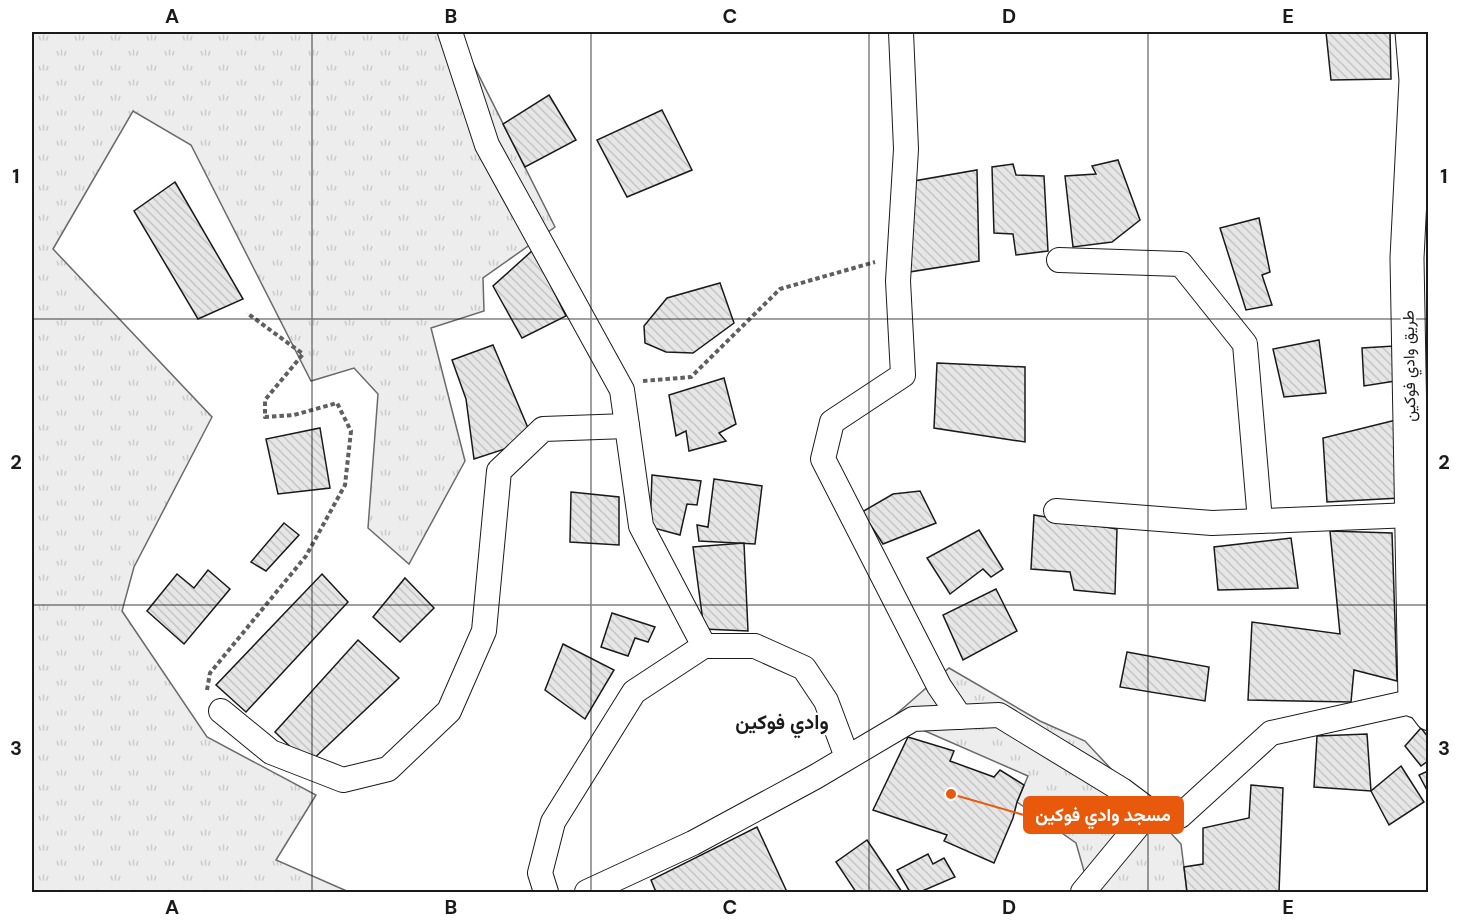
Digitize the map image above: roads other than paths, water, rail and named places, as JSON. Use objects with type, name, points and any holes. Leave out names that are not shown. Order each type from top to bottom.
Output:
[{"type":"street","points":[[450,32],[487,145],[622,390],[641,526],[704,646]]},
{"type":"street","points":[[901,32],[906,149],[898,281],[903,375],[832,422],[823,459],[939,686],[960,717]]},
{"type":"street","name":"طريق وادي فوکين","points":[[1412,32],[1416,80],[1407,258],[1420,460],[1412,515],[1422,709]]},
{"type":"street","points":[[1059,260],[1181,264],[1245,344],[1260,521]]},
{"type":"street","points":[[221,711],[271,752],[343,780],[388,769],[449,711],[484,631],[499,471],[543,429],[627,426]]},
{"type":"street","points":[[1056,510],[1212,523],[1412,515]]},
{"type":"street","points":[[546,892],[540,873],[553,822],[634,692],[704,646],[755,646],[804,668],[826,701],[847,757]]},
{"type":"street","points":[[586,892],[693,843],[815,777],[913,718],[999,715],[1122,790],[1150,811],[1180,816],[1271,733],[1422,709]]},
{"type":"street","points":[[1083,892],[1150,811]]},
{"type":"place","name":"مسجد وادي فوكين","points":[[951,794]]},
{"type":"district","name":"وادي فوكين","points":[[782,722]]}]
